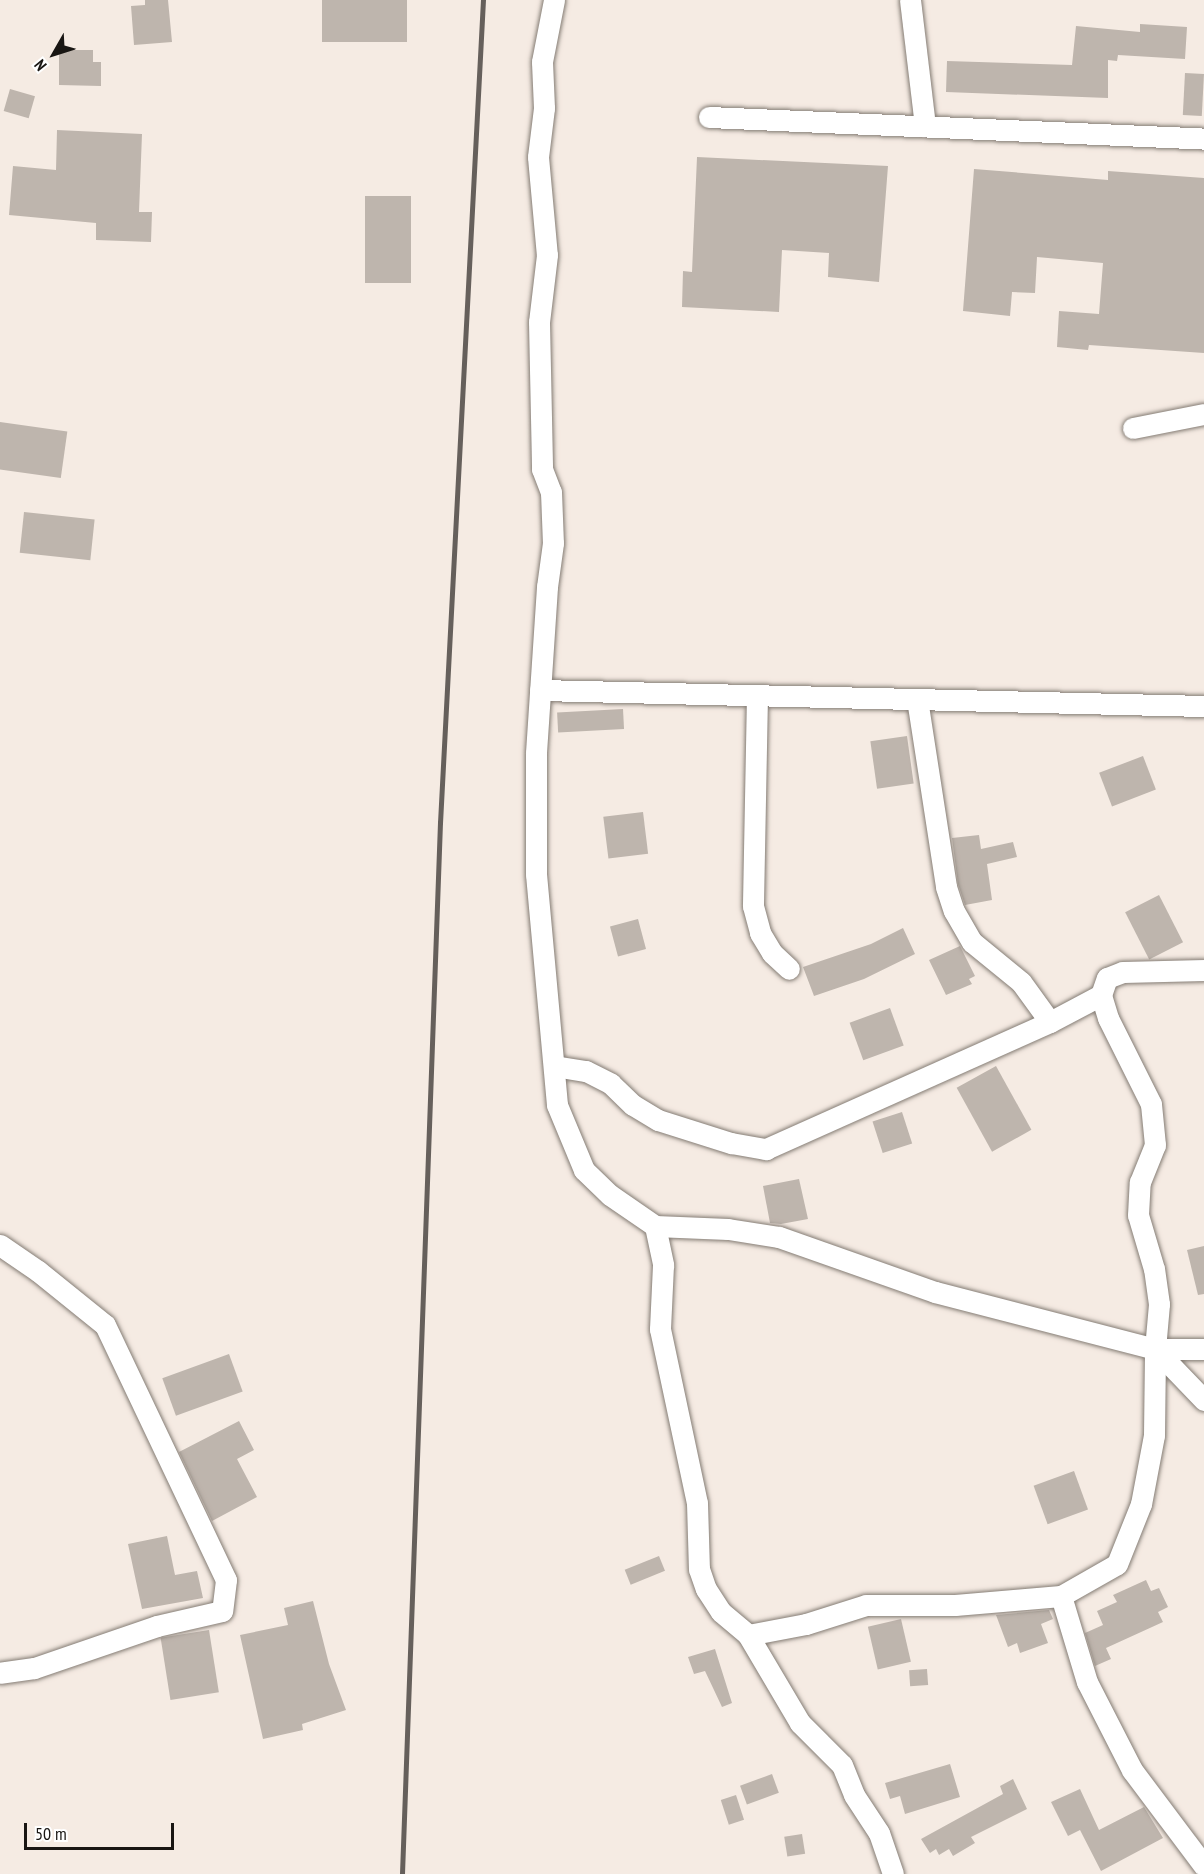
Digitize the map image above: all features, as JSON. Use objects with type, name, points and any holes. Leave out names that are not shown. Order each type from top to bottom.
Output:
[{"type":"street","points":[[554,0],[542,63],[544,108],[538,157],[547,255],[539,322],[542,469],[550,492],[553,543],[536,753],[536,874],[557,1105],[584,1170],[610,1195],[655,1226],[728,1229],[779,1237],[935,1292],[1050,1320],[1155,1350],[1204,1349]]},
{"type":"street","points":[[910,0],[925,126]]},
{"type":"street","points":[[709,117],[1204,139]]},
{"type":"street","points":[[1133,428],[1204,414]]},
{"type":"street","points":[[540,690],[1204,706]]},
{"type":"street","points":[[757,695],[753,906],[760,933],[772,953],[789,969]]},
{"type":"street","points":[[917,699],[945,887],[954,911],[972,942],[1022,982],[1050,1022]]},
{"type":"street","points":[[748,1635],[806,1624],[866,1605],[955,1605],[1061,1596],[1117,1564],[1141,1504],[1154,1435],[1155,1350],[1159,1304],[1154,1269],[1138,1215],[1140,1182],[1155,1145],[1151,1104],[1108,1018],[1101,995],[1107,978],[1123,972],[1204,970]]},
{"type":"street","points":[[554,1066],[586,1071],[611,1084],[633,1105],[658,1120],[731,1143],[766,1149],[1050,1022],[1101,995]]},
{"type":"street","points":[[655,1226],[663,1265],[660,1329],[676,1394],[697,1503],[699,1569],[706,1589],[721,1612],[748,1635],[800,1723],[842,1765],[854,1795],[879,1833],[893,1874]]},
{"type":"street","points":[[0,1245],[38,1271],[105,1325],[226,1580],[222,1611],[157,1626],[33,1668],[0,1673]]},
{"type":"street","points":[[1155,1350],[1204,1400]]},
{"type":"street","points":[[1061,1596],[1087,1682],[1132,1770],[1204,1866]]},
{"type":"building","points":[[145,0],[168,0],[172,42],[134,45],[131,6],[145,5]]},
{"type":"building","points":[[322,0],[407,0],[407,42],[322,42]]},
{"type":"building","points":[[1140,24],[1187,27],[1185,59],[1118,55],[1117,61],[1108,60],[1108,98],[946,92],[947,61],[1072,65],[1076,26],[1140,32]]},
{"type":"building","points":[[59,50],[93,50],[93,62],[101,62],[101,86],[59,85]]},
{"type":"building","points":[[1185,73],[1204,74],[1202,116],[1183,115]]},
{"type":"building","points":[[10,89],[35,96],[29,118],[4,111]]},
{"type":"building","points":[[57,130],[142,134],[139,212],[152,212],[151,242],[96,240],[96,223],[9,215],[13,166],[56,170]]},
{"type":"building","points":[[697,157],[888,166],[879,282],[828,277],[829,253],[782,250],[779,312],[682,307],[683,271],[692,272]]},
{"type":"building","points":[[974,169],[1108,180],[1108,171],[1204,178],[1204,353],[1089,345],[1088,350],[1057,347],[1059,311],[1099,314],[1103,263],[1037,257],[1035,293],[1012,292],[1010,316],[963,311]]},
{"type":"building","points":[[365,196],[411,196],[411,283],[365,283]]},
{"type":"building","points":[[0,422],[67,431],[61,478],[0,469]]},
{"type":"building","points":[[24,512],[95,519],[90,560],[20,553]]},
{"type":"building","points":[[623,709],[624,729],[558,732],[557,712]]},
{"type":"building","points":[[907,736],[914,784],[877,789],[870,741]]},
{"type":"building","points":[[1143,756],[1156,790],[1112,806],[1099,773]]},
{"type":"building","points":[[643,812],[648,854],[608,859],[603,817]]},
{"type":"building","points":[[979,835],[981,849],[1013,842],[1017,857],[987,864],[992,900],[965,905],[958,884],[952,838]]},
{"type":"building","points":[[1159,895],[1183,942],[1149,959],[1125,912]]},
{"type":"building","points":[[638,919],[646,949],[618,956],[610,927]]},
{"type":"building","points":[[903,928],[915,954],[864,979],[814,996],[803,967],[871,944]]},
{"type":"building","points":[[960,946],[975,976],[969,979],[972,984],[946,995],[929,960]]},
{"type":"building","points":[[890,1008],[904,1046],[863,1060],[850,1023]]},
{"type":"building","points":[[996,1066],[1031,1130],[992,1152],[957,1088]]},
{"type":"building","points":[[902,1112],[912,1143],[883,1153],[873,1122]]},
{"type":"building","points":[[799,1179],[808,1219],[781,1224],[770,1223],[763,1186]]},
{"type":"building","points":[[1204,1246],[1204,1294],[1198,1295],[1187,1250]]},
{"type":"building","points":[[229,1354],[243,1392],[176,1416],[162,1378]]},
{"type":"building","points":[[239,1421],[254,1450],[237,1459],[257,1497],[212,1521],[179,1452]]},
{"type":"building","points":[[1074,1471],[1088,1510],[1048,1524],[1034,1486]]},
{"type":"building","points":[[167,1536],[175,1575],[197,1571],[203,1598],[142,1609],[128,1544]]},
{"type":"building","points":[[659,1556],[665,1571],[631,1585],[625,1570]]},
{"type":"building","points":[[1146,1580],[1151,1591],[1159,1588],[1168,1607],[1158,1612],[1163,1622],[1106,1648],[1111,1659],[1095,1666],[1085,1633],[1103,1625],[1097,1611],[1117,1602],[1113,1595]]},
{"type":"building","points":[[313,1601],[329,1664],[346,1710],[302,1724],[303,1730],[263,1739],[240,1635],[288,1625],[284,1608]]},
{"type":"building","points":[[1049,1610],[1053,1619],[1041,1624],[1048,1643],[1020,1653],[1017,1643],[1008,1647],[996,1615]]},
{"type":"building","points":[[901,1619],[911,1662],[878,1670],[868,1627]]},
{"type":"building","points":[[209,1630],[219,1692],[170,1700],[161,1638]]},
{"type":"building","points":[[715,1649],[732,1703],[722,1707],[705,1671],[694,1674],[688,1657]]},
{"type":"building","points":[[927,1669],[928,1685],[910,1686],[909,1670]]},
{"type":"building","points":[[950,1764],[960,1797],[905,1814],[900,1796],[890,1799],[885,1783]]},
{"type":"building","points":[[772,1774],[779,1793],[747,1804],[740,1786]]},
{"type":"building","points":[[1013,1779],[1027,1809],[971,1837],[975,1843],[953,1856],[949,1849],[939,1855],[936,1849],[930,1853],[921,1839],[1003,1794],[1000,1786]]},
{"type":"building","points":[[1080,1789],[1099,1830],[1144,1807],[1163,1838],[1101,1871],[1080,1830],[1068,1836],[1051,1802]]},
{"type":"building","points":[[736,1795],[744,1820],[729,1825],[721,1800]]},
{"type":"building","points":[[802,1834],[805,1854],[787,1857],[784,1837]]},
{"type":"railway","points":[[402,1874],[440,823],[483,0]]}]
